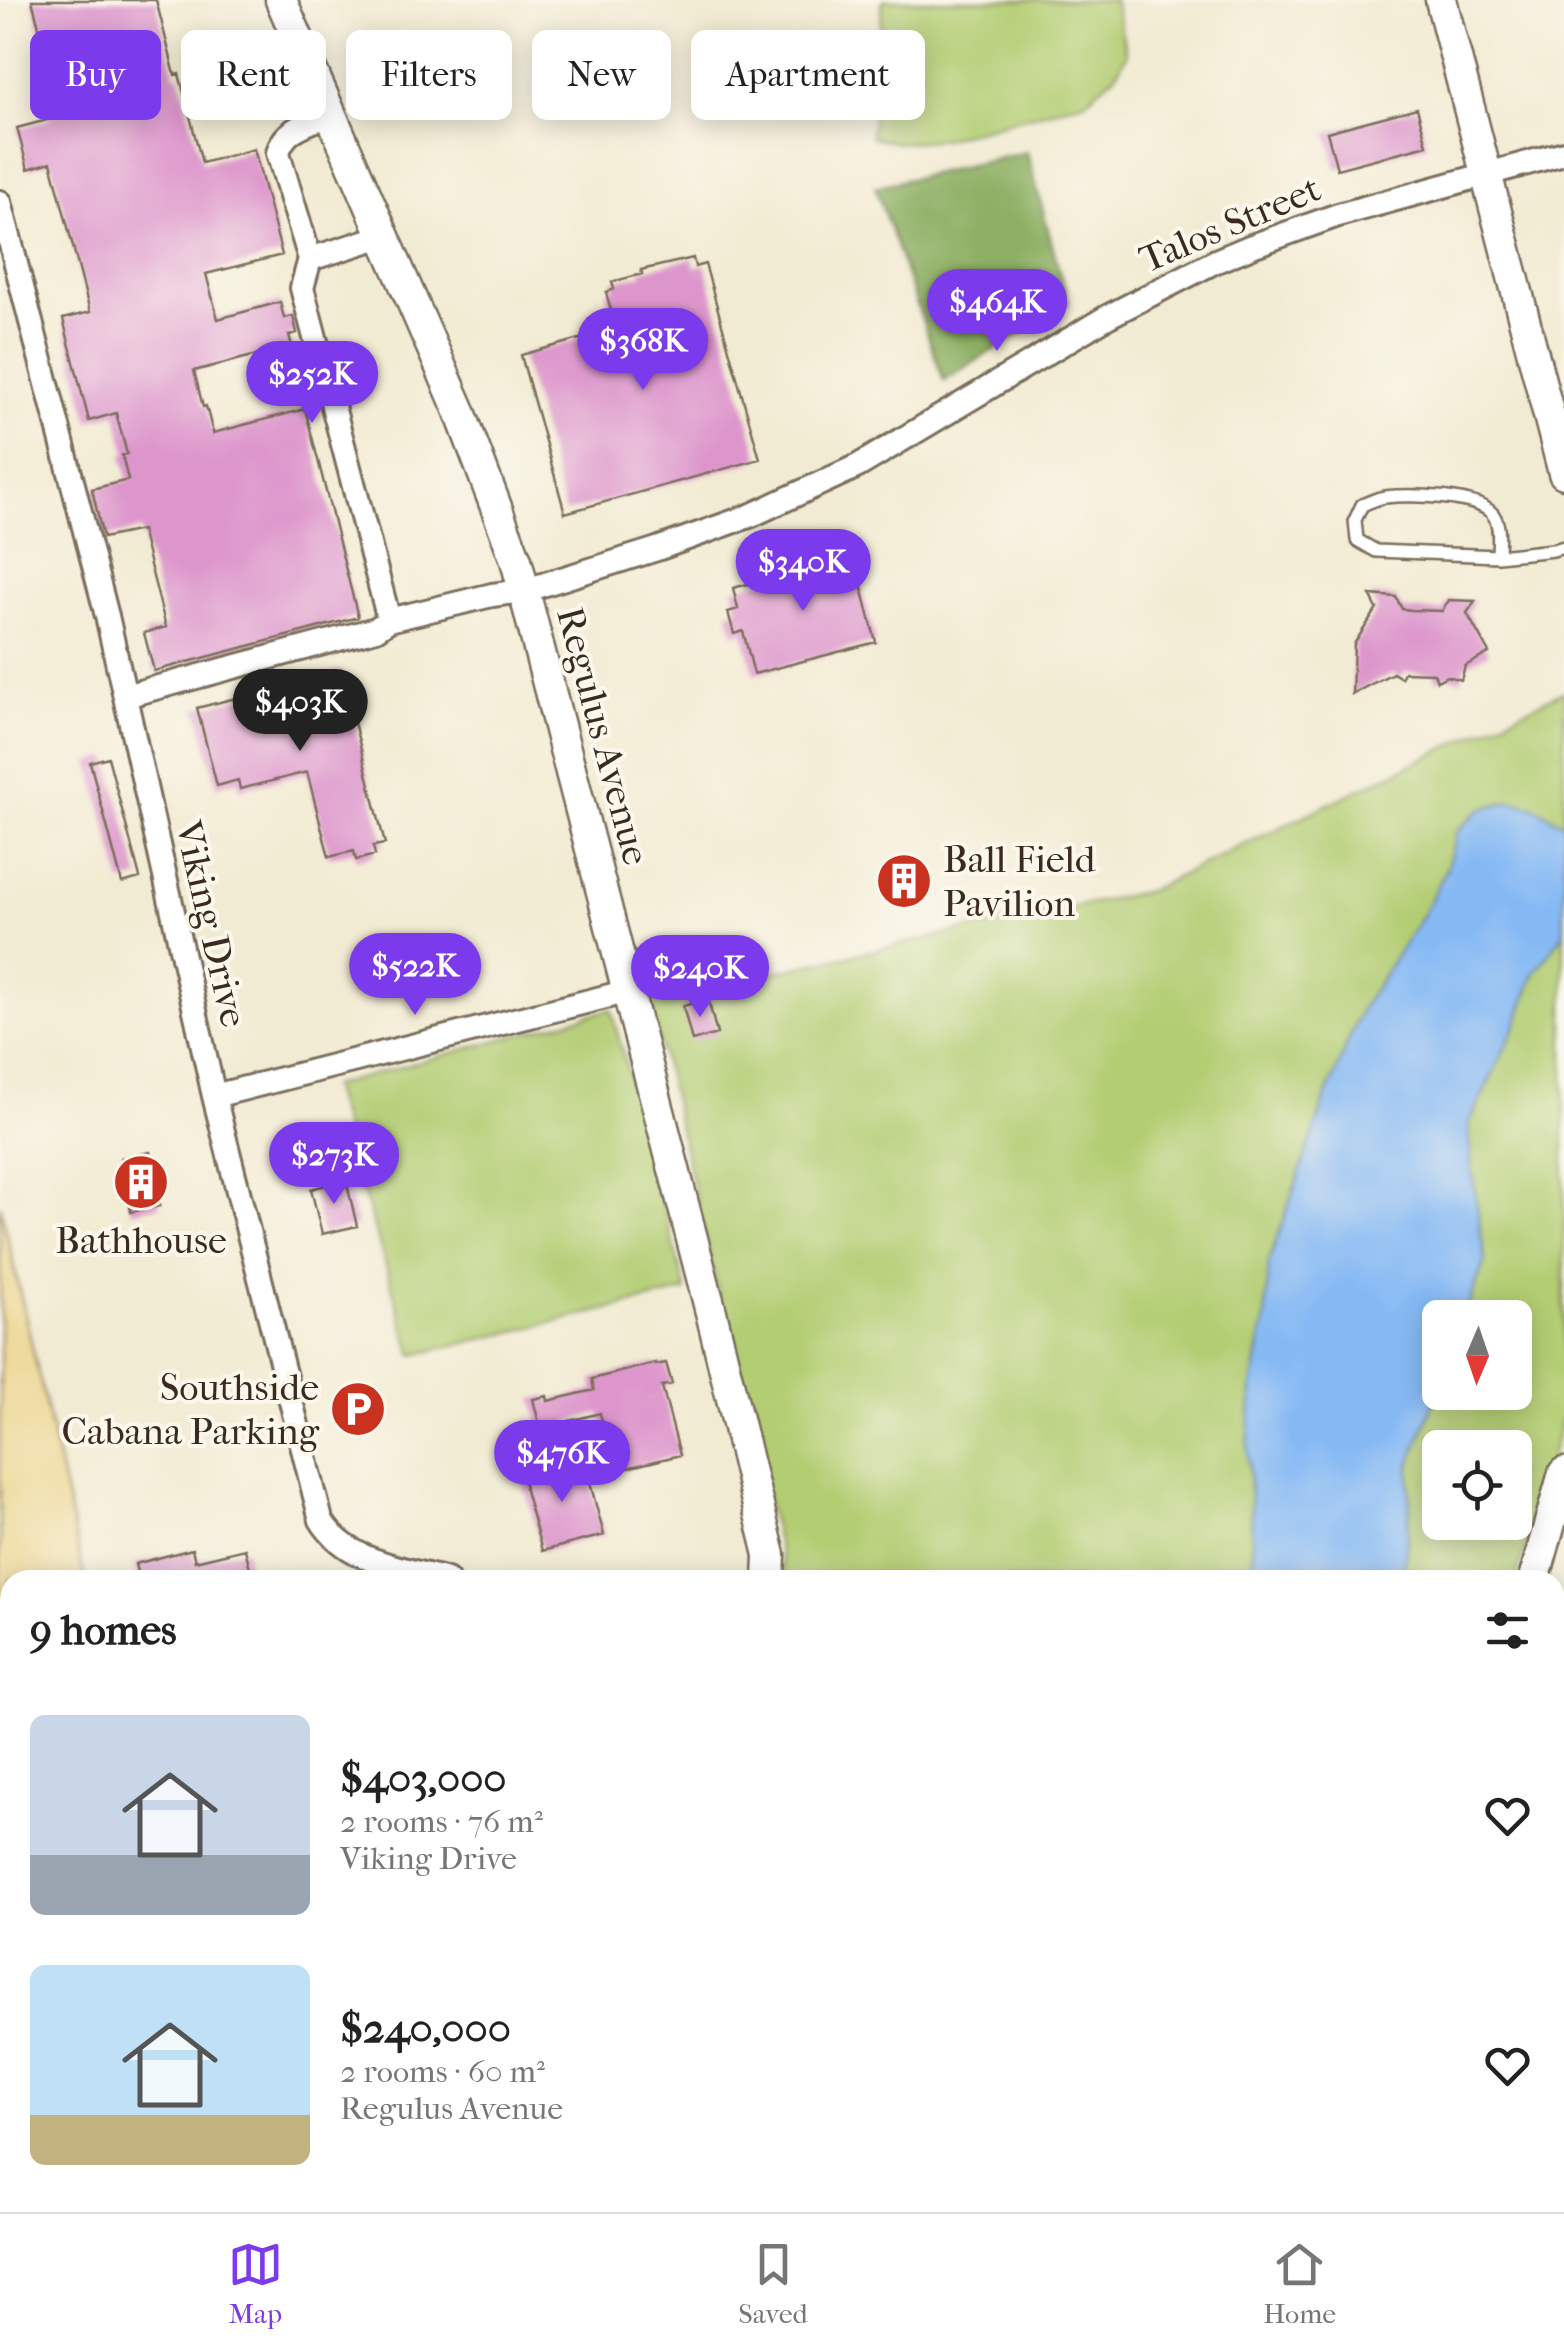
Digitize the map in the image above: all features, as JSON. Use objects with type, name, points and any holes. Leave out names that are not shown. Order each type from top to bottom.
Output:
[{"type":"street","name":"Regulus Avenue","points":[[281,0],[479,458],[516,560],[629,991],[772,1570]]},
{"type":"street","points":[[1442,0],[1564,473]]},
{"type":"street","points":[[331,114],[290,132],[278,153],[310,260],[302,288],[389,620]]},
{"type":"street","name":"Talos Street","points":[[125,696],[376,629],[389,620],[523,591],[709,531],[813,488],[895,446],[1184,276],[1338,215],[1564,153]]},
{"type":"street","name":"Viking Drive","points":[[0,202],[107,616],[214,1096],[321,1520],[329,1535],[342,1546],[366,1558],[410,1570]]},
{"type":"street","points":[[310,260],[383,236]]},
{"type":"street","points":[[214,1096],[629,991]]},
{"type":"street","points":[[1537,1570],[1564,1473]]},
{"type":"lane","points":[[1498,556],[1494,515],[1481,505],[1415,496],[1381,497],[1362,505],[1355,520],[1357,540],[1376,551],[1498,556],[1564,547]]},
{"type":"green space","points":[[883,0],[1114,0],[1127,55],[1115,75],[1085,101],[943,139],[898,143],[871,137],[872,120],[925,120],[925,30],[880,30]]},
{"type":"green space","points":[[1027,152],[1068,303],[944,381],[875,187]]},
{"type":"green space","points":[[1564,691],[1564,1411],[1532,1524],[1532,1430],[1422,1430],[1422,1540],[1527,1540],[1519,1570],[784,1570],[649,999],[1148,891]]},
{"type":"green space","points":[[611,1009],[686,1291],[413,1355],[331,1086]]},
{"type":"sand","points":[[0,1204],[83,1570],[0,1570]]},
{"type":"water","points":[[1510,801],[1533,806],[1564,824],[1564,933],[1534,974],[1518,1021],[1469,1124],[1485,1261],[1470,1300],[1422,1300],[1422,1410],[1431,1410],[1410,1465],[1404,1570],[1254,1570],[1248,1449],[1269,1261],[1361,1009],[1421,918],[1446,870],[1458,830],[1481,809]]},
{"type":"building","points":[[32,0],[156,0],[175,75],[179,74],[181,82],[181,120],[191,120],[202,163],[254,149],[282,255],[206,274],[218,319],[280,302],[284,318],[293,316],[297,333],[289,335],[292,346],[194,371],[213,433],[305,409],[358,617],[154,671],[144,633],[166,627],[141,530],[103,538],[92,489],[128,480],[122,455],[127,454],[116,413],[89,421],[63,319],[90,312],[51,162],[28,169],[17,128],[47,120],[161,120],[161,30],[40,30]]},
{"type":"building","points":[[1417,108],[1427,145],[1337,169],[1327,132]]},
{"type":"building","points":[[693,258],[695,267],[705,264],[760,459],[565,513],[521,355],[616,329],[606,292],[614,289],[612,282],[642,274],[641,270]]},
{"type":"building","points":[[848,551],[850,557],[854,556],[876,642],[754,674],[743,631],[734,634],[728,612],[738,609],[733,588],[824,564],[823,558]]},
{"type":"building","points":[[1370,595],[1396,597],[1402,609],[1412,610],[1442,611],[1449,600],[1475,601],[1467,613],[1489,653],[1465,666],[1461,680],[1447,676],[1437,681],[1434,673],[1404,672],[1401,678],[1393,673],[1352,694],[1354,644],[1377,609]]},
{"type":"building","points":[[341,671],[385,844],[373,846],[375,855],[356,860],[354,851],[329,857],[307,772],[240,789],[238,780],[217,786],[197,708]]},
{"type":"building","points":[[108,757],[140,878],[122,883],[90,762]]},
{"type":"building","name":"Ball Field Pavilion","points":[[904,862],[917,868],[923,881],[917,894],[904,900],[891,894],[885,881],[891,868]]},
{"type":"building","points":[[708,999],[717,1034],[692,1041],[683,1006]]},
{"type":"building","name":"Bathhouse","points":[[150,1152],[160,1206],[131,1212],[121,1158]]},
{"type":"building","points":[[346,1180],[357,1226],[322,1234],[311,1189]]},
{"type":"building","points":[[666,1363],[672,1384],[662,1386],[680,1455],[615,1471],[600,1413],[569,1421],[570,1428],[542,1435],[533,1399],[547,1396],[548,1401],[594,1390],[592,1379]]},
{"type":"building","points":[[578,1458],[582,1477],[588,1475],[604,1535],[542,1551],[522,1472]]},
{"type":"building","points":[[192,1549],[195,1561],[245,1549],[250,1570],[136,1570],[135,1564]]},
{"type":"place","name":"Ball Field Pavilion","points":[[904,881]]},
{"type":"place","name":"Bathhouse","points":[[141,1182]]},
{"type":"place","name":"Southside Cabana Parking","points":[[358,1409]]}]
